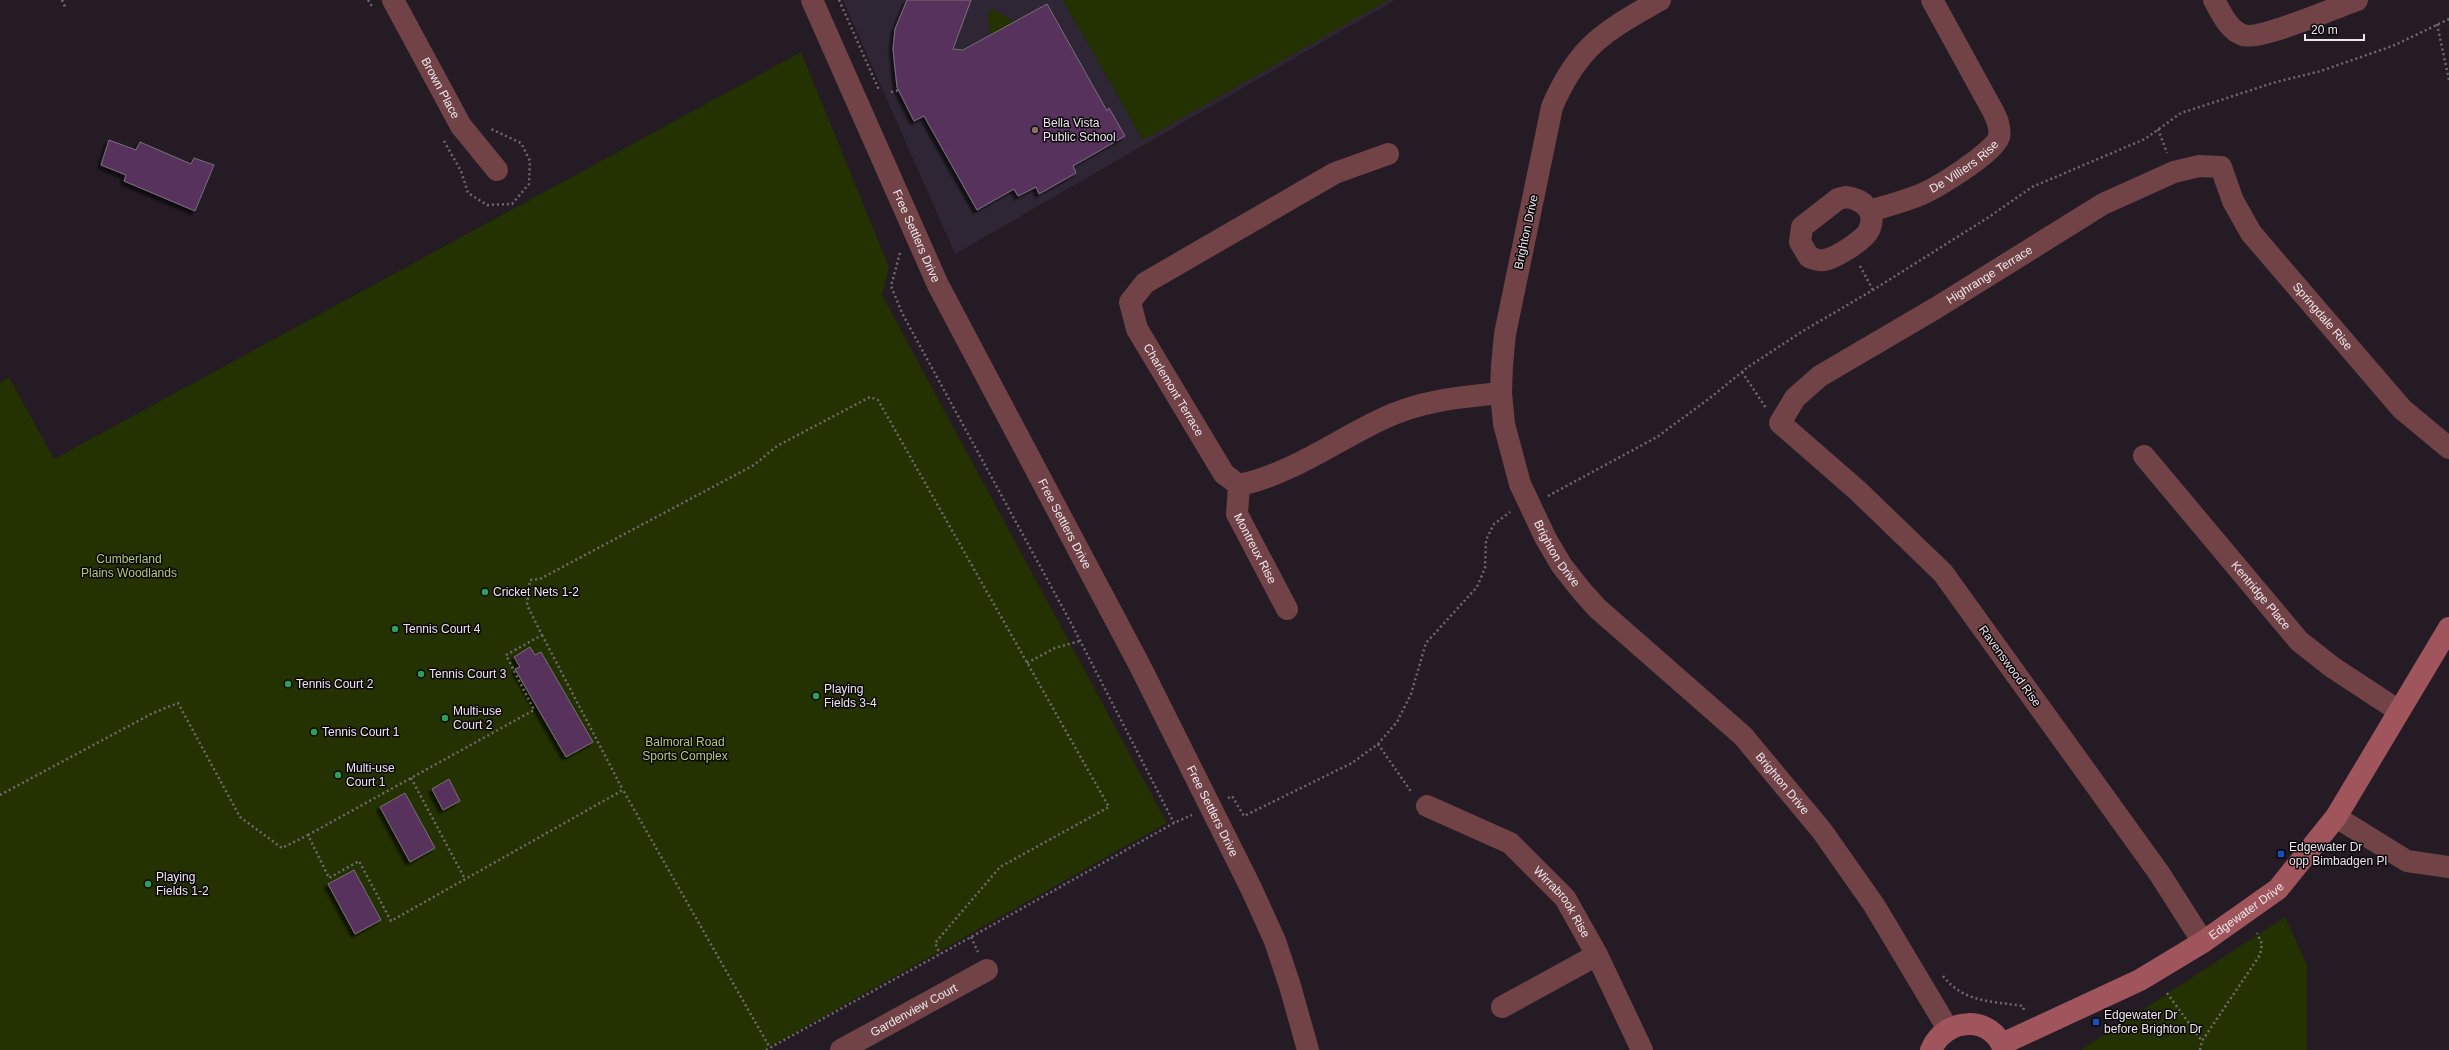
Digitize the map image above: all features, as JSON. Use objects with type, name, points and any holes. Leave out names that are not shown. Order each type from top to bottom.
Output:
[{"type":"street","name":"Brown Place","points":[[393,0],[461,126],[497,170]]},
{"type":"street","name":"Free Settlers Drive","points":[[812,0],[938,285],[1140,666],[1251,888],[1275,942],[1290,986],[1308,1050]]},
{"type":"street","name":"Brighton Drive","points":[[1660,0],[1601,36],[1581,56],[1564,79],[1552,108],[1505,334],[1501,393],[1504,424],[1520,484],[1546,539],[1562,566],[1597,608],[1743,736],[1822,831],[1870,899],[1948,1029]]},
{"type":"street","name":"De Villiers Rise","points":[[1870,211],[1919,196],[1982,158],[1992,149],[1999,137],[1999,124],[1993,111],[1932,0]]},
{"type":"street","points":[[2214,0],[2228,25],[2243,35],[2263,34],[2356,0]]},
{"type":"street","name":"Charlemont Terrace","points":[[1239,485],[1224,474],[1137,329],[1130,302],[1145,283],[1336,173],[1388,154]]},
{"type":"street","name":"Highrange Terrace","points":[[1780,423],[1795,398],[1820,376],[1936,308],[2104,204],[2174,172],[2199,166],[2221,167]]},
{"type":"street","name":"Springdale Rise","points":[[2221,167],[2233,201],[2251,233],[2402,409],[2449,448]]},
{"type":"street","points":[[1239,485],[1264,480],[1381,419],[1413,407],[1449,398],[1501,393]]},
{"type":"street","name":"Ravenswood Rise","points":[[1780,423],[1857,490],[1943,573],[2159,873],[2203,942]]},
{"type":"street","name":"Kentridge Place","points":[[2144,456],[2300,641],[2332,667],[2399,711]]},
{"type":"street","name":"Montreux Rise","points":[[1239,485],[1237,514],[1287,609]]},
{"type":"street","name":"Edgewater Drive","points":[[2003,1047],[2140,980],[2203,942],[2278,889],[2336,817],[2449,628]]},
{"type":"street","name":"Wirrabrook Rise","points":[[1427,806],[1510,843],[1565,898],[1597,955],[1642,1050]]},
{"type":"street","points":[[2336,817],[2407,860],[2449,867]]},
{"type":"street","points":[[1502,1007],[1597,955]]},
{"type":"street","name":"Gardenview Court","points":[[841,1050],[987,970]]},
{"type":"street","points":[[1931,1050],[1940,1035],[1948,1029],[1963,1024],[1978,1025],[1988,1029],[2003,1047]]},
{"type":"path","points":[[62,0],[66,9]]},
{"type":"path","points":[[839,0],[879,90]]},
{"type":"path","points":[[1548,496],[1657,437],[1742,372],[1803,330],[1873,290],[1989,217],[2032,187],[2145,139],[2181,113],[2276,82],[2322,71],[2395,45],[2437,23],[2449,19]]},
{"type":"path","points":[[2437,23],[2449,80]]},
{"type":"path","points":[[891,92],[899,90]]},
{"type":"path","points":[[2158,129],[2174,172]]},
{"type":"path","points":[[766,1050],[1174,823],[1080,641],[902,313],[891,286],[901,250]]},
{"type":"path","points":[[1859,263],[1873,290]]},
{"type":"path","points":[[1742,372],[1766,410],[1780,423]]},
{"type":"path","points":[[770,1048],[623,790],[542,636],[527,605],[530,580],[540,579],[754,464],[776,446],[870,397],[878,400],[1108,807],[1000,867],[935,944],[940,954]]},
{"type":"path","points":[[1232,796],[1244,816],[1352,763],[1378,744],[1397,722],[1411,694],[1426,643],[1477,587],[1485,568],[1486,540],[1494,524],[1511,511]]},
{"type":"path","points":[[0,795],[153,713],[178,703],[240,817],[282,848],[534,710],[506,655],[542,636]]},
{"type":"path","points":[[1027,663],[1055,648],[1080,641]]},
{"type":"path","points":[[1378,744],[1413,794],[1427,806]]},
{"type":"path","points":[[411,778],[465,879]]},
{"type":"path","points":[[308,834],[329,878],[359,861],[391,921],[623,790]]},
{"type":"path","points":[[2200,1050],[2202,1041],[2260,955],[2262,944],[2257,933]]},
{"type":"path","points":[[2168,993],[2202,1041]]},
{"type":"shaded area","name":"Bella Vista Public School","points":[[843,0],[1395,0],[955,254]]},
{"type":"green space","points":[[1063,0],[1388,0],[1143,140]]},
{"type":"green space","points":[[993,9],[1012,20],[1008,25],[993,33],[990,32],[987,14]]},
{"type":"green space","name":"Balmoral Road Sports Complex","points":[[801,52],[889,267],[882,295],[1167,823],[764,1050],[0,1050],[0,383],[9,377],[54,459]]},
{"type":"green space","points":[[2285,917],[2307,965],[2307,1050],[2081,1050]]},
{"type":"building","points":[[907,0],[971,0],[953,49],[963,50],[1047,4],[1107,111],[1109,108],[1125,136],[1073,166],[1076,173],[1039,194],[1036,187],[1018,196],[1014,189],[977,210],[924,116],[914,121],[897,87],[893,49],[895,29]]},
{"type":"building","points":[[109,140],[136,150],[140,142],[191,164],[194,158],[214,165],[195,211],[124,181],[126,175],[101,165]]},
{"type":"building","points":[[530,647],[535,655],[541,652],[593,742],[566,757],[515,669],[520,667],[514,657]]},
{"type":"building","points":[[449,779],[460,801],[443,810],[432,789]]},
{"type":"building","points":[[405,793],[435,848],[410,862],[380,807]]},
{"type":"building","points":[[354,870],[381,920],[355,934],[328,884]]},
{"type":"place","name":"Bella Vista Public School","points":[[1035,130]]},
{"type":"place","name":"Cricket Nets 1-2","points":[[485,592]]},
{"type":"place","name":"Tennis Court 4","points":[[395,629]]},
{"type":"place","name":"Tennis Court 3","points":[[421,674]]},
{"type":"place","name":"Tennis Court 2","points":[[288,684]]},
{"type":"place","name":"Playing Fields 3-4","points":[[816,696]]},
{"type":"place","name":"Multi-use Court 2","points":[[445,718]]},
{"type":"place","name":"Tennis Court 1","points":[[314,732]]},
{"type":"place","name":"Multi-use Court 1","points":[[338,775]]},
{"type":"place","name":"Edgewater Dr opp Bimbadgen Pl","points":[[2281,854]]},
{"type":"place","name":"Playing Fields 1-2","points":[[148,884]]},
{"type":"place","name":"Edgewater Dr before Brighton Dr","points":[[2096,1022]]},
{"type":"park label","name":"Cumberland Plains Woodlands","points":[[129,566]]}]
